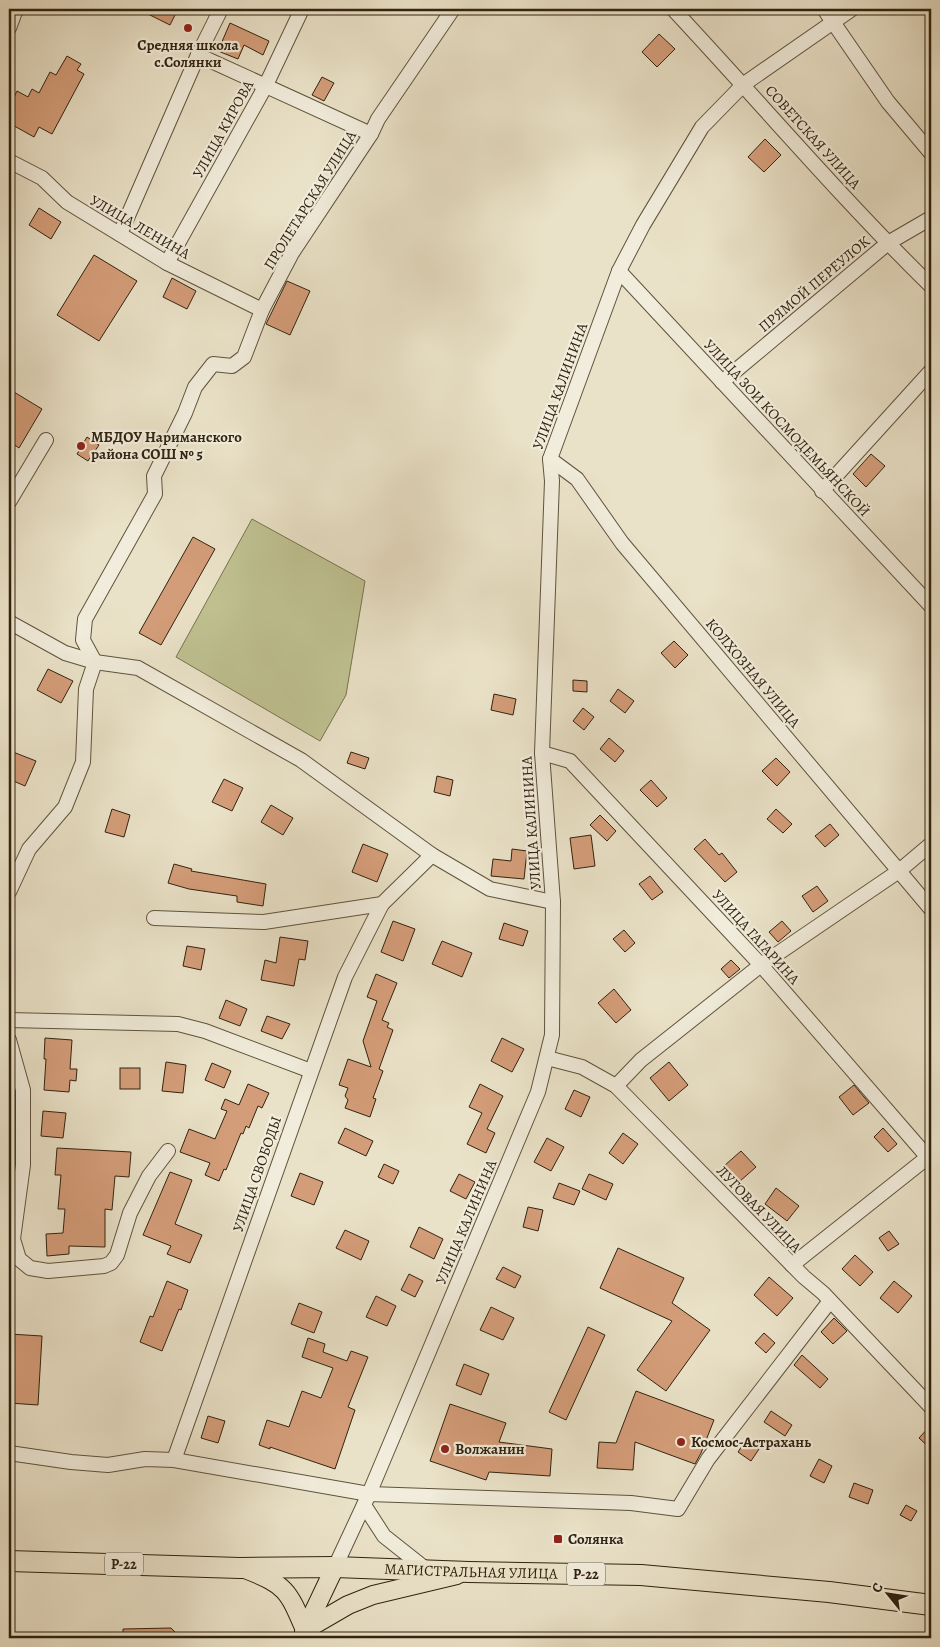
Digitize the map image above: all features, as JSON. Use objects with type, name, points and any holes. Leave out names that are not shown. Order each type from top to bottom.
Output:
[{"type":"highway","name":"МАГИСТРАЛЬНАЯ УЛИЦА","points":[[9,1561],[240,1568],[334,1567],[469,1572],[550,1572],[641,1576],[829,1592],[931,1605]]},
{"type":"main road","points":[[303,1634],[334,1567]]},
{"type":"main road","points":[[240,1568],[270,1579],[284,1589],[294,1604],[303,1634]]},
{"type":"main road","points":[[303,1634],[348,1604],[373,1595],[469,1572]]},
{"type":"street","points":[[9,28],[16,9]]},
{"type":"street","points":[[120,234],[198,55],[221,9]]},
{"type":"street","name":"УЛИЦА КИРОВА","points":[[167,263],[265,87],[302,9]]},
{"type":"street","name":"ПРОЛЕТАРСКАЯ УЛИЦА","points":[[95,662],[83,640],[85,618],[155,494],[154,476],[185,413],[195,387],[213,364],[232,366],[244,357],[262,310],[292,253],[371,134],[378,119],[453,9]]},
{"type":"street","name":"СОВЕТСКАЯ УЛИЦА","points":[[673,9],[744,84],[888,243],[931,286]]},
{"type":"street","points":[[824,9],[888,102],[931,153]]},
{"type":"street","name":"УЛИЦА КАЛИНИНА","points":[[334,1567],[367,1500],[538,1092],[548,1058],[552,1035],[553,902],[542,753],[552,490],[550,459],[619,271],[643,225],[702,127],[744,84],[852,9]]},
{"type":"street","points":[[198,55],[371,134]]},
{"type":"street","name":"УЛИЦА ЛЕНИНА","points":[[9,161],[42,178],[66,202],[167,263],[262,310]]},
{"type":"street","name":"ПРЯМОЙ ПЕРЕУЛОК","points":[[722,382],[888,243],[931,218]]},
{"type":"street","name":"УЛИЦА ЗОИ КОСМОДЕМЬЯНСКОЙ","points":[[619,271],[931,606]]},
{"type":"street","points":[[822,491],[931,372]]},
{"type":"street","points":[[9,502],[46,440]]},
{"type":"street","name":"КОЛХОЗНАЯ УЛИЦА","points":[[550,459],[577,480],[622,543],[931,909]]},
{"type":"street","points":[[9,622],[64,653],[95,662],[138,668],[301,760],[432,855],[490,889],[553,902]]},
{"type":"street","points":[[9,892],[29,849],[65,806],[83,762],[86,689],[95,662]]},
{"type":"street","name":"УЛИЦА ГАГАРИНА","points":[[542,753],[570,761],[761,965],[930,1159]]},
{"type":"street","points":[[616,1086],[642,1060],[761,965],[899,870],[931,844]]},
{"type":"street","name":"УЛИЦА СВОБОДЫ","points":[[174,1460],[345,977],[382,904],[432,855]]},
{"type":"street","points":[[154,918],[264,922],[382,904]]},
{"type":"street","points":[[9,1020],[178,1024],[205,1031],[311,1071]]},
{"type":"street","points":[[9,1040],[23,1090],[23,1165],[14,1239],[19,1259],[30,1268],[48,1271],[104,1266],[111,1263],[117,1255],[130,1213],[148,1176],[168,1151]]},
{"type":"street","name":"ЛУГОВАЯ УЛИЦА","points":[[548,1058],[582,1067],[616,1086],[792,1266],[830,1301],[931,1407]]},
{"type":"street","points":[[792,1266],[930,1159]]},
{"type":"street","points":[[9,1453],[108,1465],[145,1459],[174,1460],[367,1500],[632,1503],[678,1509],[708,1459],[830,1301]]},
{"type":"street","points":[[367,1500],[384,1536],[427,1570]]},
{"type":"green space","points":[[252,519],[365,581],[346,695],[320,741],[176,657]]},
{"type":"building","name":"Средняя школа с.Солянки","points":[[138,9],[178,9],[170,25]]},
{"type":"building","points":[[230,23],[269,41],[263,55],[244,45],[238,59],[218,51]]},
{"type":"building","points":[[659,34],[675,49],[657,67],[642,52]]},
{"type":"building","points":[[67,56],[81,64],[77,70],[84,74],[52,134],[39,127],[34,137],[9,123],[9,107],[17,91],[28,97],[32,89],[39,93],[50,72],[56,75]]},
{"type":"building","points":[[322,77],[334,83],[324,101],[312,95]]},
{"type":"building","points":[[765,139],[781,155],[764,172],[748,157]]},
{"type":"building","points":[[39,208],[61,222],[51,239],[29,225]]},
{"type":"building","points":[[94,255],[137,281],[99,341],[57,315]]},
{"type":"building","points":[[172,278],[196,291],[187,309],[163,297]]},
{"type":"building","points":[[287,281],[310,291],[290,335],[266,324]]},
{"type":"building","points":[[9,389],[42,409],[19,448],[9,441]]},
{"type":"building","points":[[87,437],[99,445],[88,461],[77,454]]},
{"type":"building","points":[[871,454],[885,466],[866,487],[853,474]]},
{"type":"building","points":[[193,537],[215,549],[161,645],[139,633]]},
{"type":"building","points":[[674,641],[688,655],[675,668],[661,653]]},
{"type":"building","points":[[48,669],[73,681],[61,703],[37,690]]},
{"type":"building","points":[[573,680],[587,681],[587,692],[573,691]]},
{"type":"building","points":[[618,689],[634,701],[625,713],[610,701]]},
{"type":"building","points":[[494,694],[516,699],[513,715],[491,710]]},
{"type":"building","points":[[583,708],[594,717],[584,730],[573,721]]},
{"type":"building","points":[[609,738],[624,751],[615,762],[600,749]]},
{"type":"building","points":[[13,752],[36,761],[25,786],[9,779],[9,762]]},
{"type":"building","points":[[351,752],[369,758],[365,769],[347,763]]},
{"type":"building","points":[[776,758],[790,772],[777,786],[762,771]]},
{"type":"building","points":[[437,776],[453,780],[450,796],[434,792]]},
{"type":"building","points":[[224,779],[243,788],[232,811],[212,802]]},
{"type":"building","points":[[651,780],[667,798],[657,807],[640,790]]},
{"type":"building","points":[[271,805],[293,818],[283,835],[261,822]]},
{"type":"building","points":[[112,809],[130,815],[124,837],[105,832]]},
{"type":"building","points":[[776,809],[792,824],[783,833],[767,819]]},
{"type":"building","points":[[600,815],[616,831],[607,841],[590,825]]},
{"type":"building","points":[[830,824],[839,835],[825,847],[815,836]]},
{"type":"building","points":[[591,835],[595,866],[574,869],[570,838]]},
{"type":"building","points":[[705,839],[719,855],[722,853],[737,872],[725,882],[694,849]]},
{"type":"building","points":[[363,844],[388,854],[377,882],[352,872]]},
{"type":"building","points":[[512,849],[527,851],[524,879],[491,876],[493,859],[511,861]]},
{"type":"building","points":[[174,864],[192,869],[191,871],[266,884],[263,906],[237,902],[237,896],[189,889],[168,883]]},
{"type":"building","points":[[650,876],[663,892],[652,900],[639,884]]},
{"type":"building","points":[[817,886],[828,901],[813,912],[802,896]]},
{"type":"building","points":[[393,921],[415,929],[403,961],[381,952]]},
{"type":"building","points":[[782,921],[791,931],[778,942],[769,932]]},
{"type":"building","points":[[504,923],[528,931],[523,946],[499,939]]},
{"type":"building","points":[[624,930],[635,943],[625,952],[613,939]]},
{"type":"building","points":[[280,937],[308,941],[305,960],[299,959],[294,986],[261,980],[265,960],[276,963]]},
{"type":"building","points":[[442,941],[472,953],[462,977],[432,964]]},
{"type":"building","points":[[187,946],[205,949],[201,970],[183,966]]},
{"type":"building","points":[[731,960],[740,969],[729,978],[721,969]]},
{"type":"building","points":[[376,974],[397,983],[382,1020],[389,1023],[387,1027],[393,1030],[379,1069],[383,1071],[373,1098],[376,1099],[370,1117],[345,1108],[348,1100],[345,1096],[348,1088],[339,1085],[348,1059],[371,1067],[363,1041],[377,1001],[367,997]]},
{"type":"building","points":[[614,989],[631,1010],[616,1023],[598,1003]]},
{"type":"building","points":[[226,1000],[247,1009],[240,1026],[219,1018]]},
{"type":"building","points":[[267,1016],[290,1024],[282,1039],[261,1031]]},
{"type":"building","points":[[45,1038],[72,1040],[70,1069],[77,1069],[76,1081],[70,1080],[69,1092],[44,1090]]},
{"type":"building","points":[[502,1038],[524,1049],[512,1072],[491,1061]]},
{"type":"building","points":[[166,1062],[186,1065],[183,1093],[162,1091]]},
{"type":"building","points":[[669,1062],[688,1085],[669,1101],[650,1078]]},
{"type":"building","points":[[212,1063],[231,1071],[224,1088],[205,1080]]},
{"type":"building","points":[[120,1068],[140,1068],[140,1089],[120,1089]]},
{"type":"building","points":[[248,1084],[269,1093],[262,1108],[258,1106],[249,1128],[246,1126],[243,1134],[241,1133],[226,1170],[224,1169],[219,1181],[205,1175],[210,1163],[180,1152],[189,1129],[215,1139],[227,1111],[221,1109],[225,1099],[239,1105]]},
{"type":"building","points":[[480,1084],[503,1096],[487,1129],[495,1133],[486,1153],[467,1144],[482,1113],[469,1107]]},
{"type":"building","points":[[854,1085],[869,1103],[853,1115],[839,1097]]},
{"type":"building","points":[[574,1090],[590,1097],[581,1117],[565,1109]]},
{"type":"building","points":[[43,1111],[66,1113],[63,1138],[41,1136]]},
{"type":"building","points":[[345,1128],[373,1141],[366,1156],[338,1143]]},
{"type":"building","points":[[883,1128],[897,1144],[888,1152],[874,1137]]},
{"type":"building","points":[[623,1133],[638,1144],[623,1164],[609,1153]]},
{"type":"building","points":[[547,1138],[564,1147],[551,1171],[534,1162]]},
{"type":"building","points":[[57,1148],[131,1152],[129,1177],[115,1176],[112,1210],[105,1209],[105,1247],[69,1246],[69,1254],[47,1256],[46,1234],[63,1233],[65,1209],[58,1209],[61,1175],[55,1175]]},
{"type":"building","points":[[741,1151],[756,1167],[739,1182],[724,1166]]},
{"type":"building","points":[[384,1164],[399,1171],[393,1184],[378,1177]]},
{"type":"building","points":[[170,1172],[192,1180],[175,1224],[202,1235],[190,1263],[167,1254],[171,1246],[143,1235]]},
{"type":"building","points":[[300,1173],[323,1182],[314,1205],[291,1196]]},
{"type":"building","points":[[459,1174],[475,1182],[466,1199],[450,1191]]},
{"type":"building","points":[[589,1174],[613,1184],[606,1200],[582,1189]]},
{"type":"building","points":[[559,1183],[580,1191],[574,1205],[553,1198]]},
{"type":"building","points":[[776,1188],[799,1206],[787,1221],[765,1204]]},
{"type":"building","points":[[528,1207],[543,1210],[538,1231],[523,1227]]},
{"type":"building","points":[[419,1227],[443,1239],[434,1259],[410,1247]]},
{"type":"building","points":[[345,1230],[369,1241],[361,1260],[336,1248]]},
{"type":"building","points":[[889,1231],[899,1244],[888,1251],[879,1238]]},
{"type":"building","points":[[618,1248],[684,1278],[672,1303],[710,1330],[666,1391],[637,1370],[672,1321],[600,1288]]},
{"type":"building","points":[[855,1255],[873,1272],[860,1286],[842,1269]]},
{"type":"building","points":[[503,1267],[521,1276],[515,1288],[496,1279]]},
{"type":"building","points":[[409,1274],[423,1281],[415,1297],[401,1290]]},
{"type":"building","points":[[769,1277],[793,1298],[777,1316],[754,1295]]},
{"type":"building","points":[[167,1281],[188,1290],[162,1351],[140,1342],[150,1316],[153,1317]]},
{"type":"building","points":[[894,1281],[912,1296],[898,1313],[880,1298]]},
{"type":"building","points":[[376,1296],[396,1306],[387,1326],[366,1317]]},
{"type":"building","points":[[299,1303],[322,1312],[314,1333],[291,1324]]},
{"type":"building","points":[[491,1307],[514,1318],[503,1340],[480,1330]]},
{"type":"building","points":[[834,1318],[847,1331],[833,1344],[821,1332]]},
{"type":"building","points":[[588,1327],[605,1335],[566,1420],[549,1412]]},
{"type":"building","points":[[764,1333],[775,1343],[766,1353],[755,1343]]},
{"type":"building","points":[[9,1334],[42,1336],[38,1405],[9,1403]]},
{"type":"building","points":[[308,1338],[325,1344],[323,1352],[347,1361],[351,1351],[368,1357],[348,1407],[355,1410],[335,1469],[259,1445],[267,1420],[289,1427],[302,1391],[321,1398],[333,1368],[302,1357]]},
{"type":"building","points":[[802,1355],[828,1379],[820,1388],[794,1365]]},
{"type":"building","points":[[464,1364],[489,1374],[481,1395],[456,1385]]},
{"type":"building","points":[[636,1391],[714,1420],[695,1464],[635,1442],[633,1470],[597,1468],[599,1442],[616,1443]]},
{"type":"building","points":[[450,1404],[506,1423],[499,1442],[552,1449],[550,1476],[489,1472],[486,1480],[430,1461]]},
{"type":"building","points":[[771,1411],[792,1425],[785,1436],[764,1422]]},
{"type":"building","points":[[208,1416],[225,1421],[218,1443],[201,1438]]},
{"type":"building","points":[[931,1425],[931,1449],[919,1438]]},
{"type":"building","points":[[746,1440],[759,1449],[751,1461],[738,1452]]},
{"type":"building","points":[[819,1459],[832,1466],[824,1483],[810,1476]]},
{"type":"building","points":[[854,1483],[873,1490],[868,1504],[849,1497]]},
{"type":"building","points":[[906,1505],[917,1511],[911,1521],[900,1515]]},
{"type":"building","points":[[171,1628],[181,1638],[123,1638],[123,1629]]},
{"type":"place","name":"Средняя школа с.Солянки","points":[[188,28]]},
{"type":"place","name":"МБДОУ Нариманского района СОШ № 5","points":[[81,446]]},
{"type":"place","name":"Космос-Астрахань","points":[[681,1442]]},
{"type":"place","name":"Волжанин","points":[[445,1449]]},
{"type":"place","name":"Солянка","points":[[558,1539]]}]
